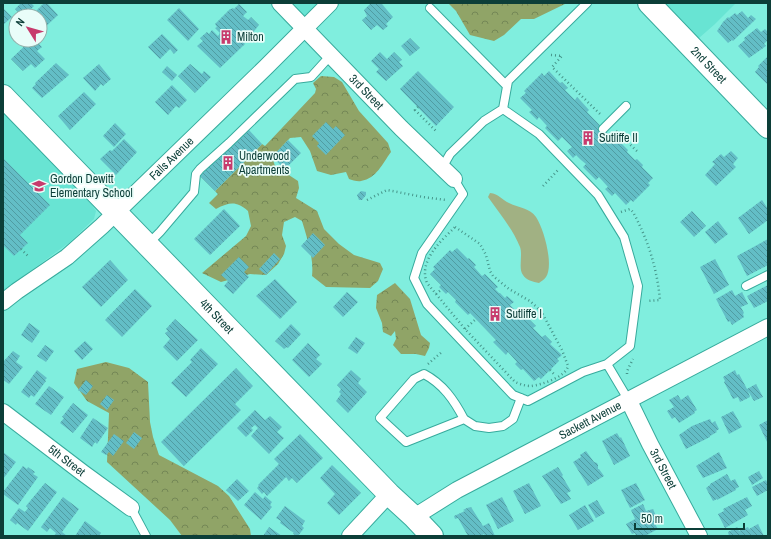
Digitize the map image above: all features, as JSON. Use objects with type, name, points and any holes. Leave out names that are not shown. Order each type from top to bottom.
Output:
[{"type":"street","name":"3rd Street","points":[[280,3],[454,180]]},
{"type":"street","name":"Falls Avenue","points":[[3,302],[71,253],[117,212],[330,3]]},
{"type":"street","name":"2nd Street","points":[[649,3],[766,121]]},
{"type":"street","name":"4th Street","points":[[3,96],[389,494],[431,535]]},
{"type":"street","name":"Sackett Avenue","points":[[414,517],[457,490],[630,401],[768,327]]},
{"type":"street","name":"3rd Street","points":[[630,401],[650,444],[699,536]]},
{"type":"street","name":"5th Street","points":[[3,412],[131,508]]},
{"type":"street","points":[[356,533],[389,494]]},
{"type":"lane","points":[[442,168],[450,154],[484,121],[503,109],[508,81],[587,3]]},
{"type":"lane","points":[[430,8],[507,86]]},
{"type":"lane","points":[[148,245],[194,192],[196,174],[200,169],[295,79],[311,76],[331,54]]},
{"type":"lane","points":[[603,128],[626,106]]},
{"type":"lane","points":[[454,180],[463,194],[422,253],[414,278],[427,304],[513,395],[528,401],[583,372],[608,364],[630,346],[638,286],[624,237],[598,195],[539,134],[503,109]]},
{"type":"lane","points":[[746,286],[768,275]]},
{"type":"lane","points":[[608,364],[630,401]]},
{"type":"lane","points":[[464,419],[406,442],[380,418],[414,379],[424,374],[435,380],[450,396],[464,419],[475,426],[489,428],[504,426],[513,419],[521,398]]},
{"type":"lane","points":[[131,508],[146,536]]},
{"type":"path","points":[[418,107],[415,110],[437,132]]},
{"type":"path","points":[[543,186],[559,170]]},
{"type":"path","points":[[367,200],[387,190],[457,202]]},
{"type":"path","points":[[454,227],[480,244],[486,255],[490,271],[493,276],[517,294],[530,301],[541,311],[562,350],[568,366],[566,371],[549,382],[531,386],[523,385],[510,378],[436,294],[425,279],[427,264],[434,249],[454,227]]},
{"type":"path","points":[[21,249],[29,257]]},
{"type":"path","points":[[436,294],[442,289]]},
{"type":"path","points":[[466,329],[476,319]]},
{"type":"path","points":[[426,366],[443,351]]},
{"type":"shaded area","points":[[280,3],[330,3],[305,28]]},
{"type":"shaded area","points":[[649,3],[736,3],[691,45]]},
{"type":"shaded area","name":"Gordon Dewitt Elementary School","points":[[3,112],[96,211],[94,219],[70,242],[3,291]]},
{"type":"shaded area","points":[[490,193],[509,203],[524,208],[536,217],[545,238],[549,264],[546,277],[539,283],[524,277],[521,266],[520,247],[510,227],[488,197]]},
{"type":"green space","points":[[448,3],[567,3],[534,19],[521,19],[504,35],[494,41],[470,35],[456,11]]},
{"type":"green space","points":[[321,76],[334,77],[342,82],[359,111],[388,143],[391,152],[375,174],[360,181],[349,179],[346,172],[331,175],[317,171],[310,151],[301,137],[290,138],[272,157],[275,166],[298,181],[299,188],[296,198],[317,211],[324,229],[339,244],[354,255],[380,263],[383,269],[378,281],[370,288],[326,287],[312,276],[311,255],[306,234],[302,221],[295,217],[284,222],[282,235],[286,246],[284,254],[278,264],[266,275],[250,274],[221,282],[202,273],[246,236],[251,226],[248,211],[240,205],[229,204],[216,209],[209,203],[218,194],[215,191],[262,144],[265,146],[315,93],[316,89],[313,83]]},
{"type":"green space","points":[[395,283],[410,299],[421,335],[430,343],[425,356],[416,354],[401,354],[393,345],[396,339],[395,331],[391,336],[383,332],[382,323],[376,308],[377,295]]},
{"type":"green space","points":[[106,362],[129,368],[148,382],[150,422],[159,455],[218,486],[229,496],[250,529],[251,536],[182,536],[170,520],[107,462],[109,413],[87,401],[74,383],[77,369]]},
{"type":"building","points":[[21,3],[31,3],[34,6],[32,8],[16,8]]},
{"type":"building","points":[[44,3],[47,3],[58,15],[48,24],[48,8],[39,8]]},
{"type":"building","points":[[371,3],[381,3],[393,17],[386,24],[388,26],[383,30],[377,25],[371,30],[362,20],[367,16],[364,10]]},
{"type":"building","name":"Milton","points":[[239,4],[247,12],[243,16],[248,20],[251,17],[259,25],[246,41],[245,40],[243,42],[245,44],[220,68],[197,46],[203,41],[200,38],[207,32],[209,34],[212,30],[218,36],[220,33],[215,28],[217,27],[215,24],[230,9],[234,9]]},
{"type":"building","points":[[3,8],[8,13],[8,21],[3,25]]},
{"type":"building","points":[[179,8],[199,29],[188,41],[167,20]]},
{"type":"building","points":[[742,11],[748,18],[751,15],[756,19],[733,41],[732,40],[728,43],[717,31],[728,17],[729,18],[735,13],[737,15]]},
{"type":"building","points":[[757,28],[761,32],[765,29],[768,32],[768,40],[764,44],[766,46],[749,58],[738,46],[745,40],[744,38]]},
{"type":"building","points":[[162,34],[178,50],[174,54],[170,49],[160,59],[148,47]]},
{"type":"building","points":[[410,38],[420,48],[410,56],[401,46]]},
{"type":"building","points":[[23,48],[41,48],[37,51],[45,59],[35,68],[31,64],[23,71],[11,59]]},
{"type":"building","points":[[380,52],[387,59],[394,52],[402,60],[399,62],[403,66],[386,81],[376,72],[379,69],[371,61]]},
{"type":"building","points":[[768,56],[768,85],[755,72],[759,67],[758,66]]},
{"type":"building","points":[[56,63],[69,75],[42,98],[32,88],[36,84],[35,83]]},
{"type":"building","points":[[99,64],[111,79],[103,86],[101,84],[95,91],[83,78]]},
{"type":"building","points":[[190,64],[202,74],[204,71],[211,77],[195,93],[178,76]]},
{"type":"building","points":[[167,66],[177,75],[172,81],[162,72]]},
{"type":"building","points":[[418,71],[454,107],[436,126],[400,89]]},
{"type":"building","name":"Sutliffe II","points":[[549,71],[560,83],[562,82],[568,88],[565,90],[575,100],[577,97],[589,110],[587,112],[613,139],[615,137],[628,150],[627,152],[635,160],[637,159],[643,165],[642,167],[653,178],[648,183],[650,185],[633,202],[631,200],[626,205],[615,193],[612,196],[605,189],[608,187],[599,177],[596,180],[583,167],[586,164],[576,155],[573,158],[567,151],[572,147],[562,137],[558,141],[545,128],[547,126],[539,117],[537,120],[529,112],[532,110],[520,98],[526,93],[524,91],[542,73],[544,76]]},
{"type":"building","points":[[172,85],[187,100],[179,108],[176,106],[168,115],[155,102]]},
{"type":"building","points":[[84,92],[96,104],[70,130],[58,116]]},
{"type":"building","points":[[326,122],[333,129],[336,126],[345,135],[326,155],[317,146],[319,143],[312,136]]},
{"type":"building","points":[[115,123],[126,134],[114,147],[103,136]]},
{"type":"building","name":"Underwood Apartments","points":[[248,129],[262,144],[215,191],[200,176]]},
{"type":"building","points":[[124,139],[137,152],[116,175],[100,159],[110,150],[112,151]]},
{"type":"building","points":[[288,140],[301,153],[285,169],[272,157]]},
{"type":"building","points":[[731,151],[738,158],[733,164],[736,167],[716,186],[705,175],[715,164],[712,162],[721,154],[724,157]]},
{"type":"building","points":[[3,158],[50,205],[20,235],[28,243],[14,256],[3,245]]},
{"type":"building","points":[[361,191],[366,192],[366,195],[362,200],[359,200],[357,195]]},
{"type":"building","points":[[762,200],[768,209],[768,220],[749,234],[738,218]]},
{"type":"building","points":[[224,209],[240,226],[210,255],[194,239]]},
{"type":"building","points":[[692,211],[706,226],[694,237],[680,222]]},
{"type":"building","points":[[718,221],[728,234],[715,244],[705,232]]},
{"type":"building","points":[[313,233],[325,245],[313,258],[301,246]]},
{"type":"building","points":[[768,239],[768,265],[747,276],[737,256]]},
{"type":"building","name":"Sutliffe I","points":[[457,248],[476,265],[474,267],[482,276],[485,274],[498,287],[495,289],[499,293],[505,298],[507,296],[514,302],[510,305],[521,316],[523,313],[536,326],[533,328],[542,337],[545,335],[552,342],[550,344],[562,355],[557,359],[559,361],[541,379],[539,377],[534,381],[523,369],[521,370],[515,364],[517,362],[508,352],[506,355],[493,342],[496,340],[470,313],[468,315],[455,302],[456,300],[448,292],[446,294],[439,287],[441,285],[430,274],[435,269],[433,267],[450,250],[452,252]]},
{"type":"building","points":[[274,253],[280,259],[266,275],[259,269]]},
{"type":"building","points":[[239,257],[249,267],[244,272],[249,277],[233,294],[224,286],[228,281],[221,275]]},
{"type":"building","points":[[715,259],[729,285],[714,294],[700,267]]},
{"type":"building","points":[[110,260],[128,280],[101,307],[82,287]]},
{"type":"building","points":[[275,279],[297,302],[280,319],[256,296]]},
{"type":"building","points":[[768,285],[768,301],[754,308],[747,296]]},
{"type":"building","points":[[135,289],[152,306],[122,337],[105,320]]},
{"type":"building","points":[[732,290],[744,313],[744,317],[732,325],[730,321],[728,322],[716,299]]},
{"type":"building","points":[[347,292],[358,302],[343,317],[333,307]]},
{"type":"building","points":[[742,292],[748,304],[741,307],[735,296]]},
{"type":"building","points":[[175,319],[198,340],[177,361],[163,347],[170,339],[165,333],[168,331],[166,329]]},
{"type":"building","points":[[29,323],[40,331],[32,343],[21,335]]},
{"type":"building","points":[[291,324],[301,334],[288,348],[287,347],[284,349],[275,341]]},
{"type":"building","points":[[356,337],[365,343],[357,354],[348,348]]},
{"type":"building","points":[[85,341],[93,349],[82,360],[74,351]]},
{"type":"building","points":[[308,343],[320,355],[316,359],[322,364],[309,377],[292,360]]},
{"type":"building","points":[[45,345],[54,351],[46,362],[37,356]]},
{"type":"building","points":[[201,348],[218,364],[186,397],[171,383],[192,362],[190,360]]},
{"type":"building","points":[[13,351],[20,356],[16,362],[23,367],[9,384],[3,380],[3,362]]},
{"type":"building","points":[[236,368],[253,386],[235,404],[241,410],[184,466],[161,442]]},
{"type":"building","points":[[37,370],[47,378],[34,397],[31,395],[29,398],[21,392]]},
{"type":"building","points":[[351,370],[361,379],[358,383],[367,392],[348,413],[336,401],[341,394],[339,392],[341,389],[337,385]]},
{"type":"building","points":[[735,370],[737,375],[739,374],[747,389],[756,384],[763,397],[754,401],[748,391],[750,397],[740,402],[738,397],[733,399],[723,377]]},
{"type":"building","points":[[86,380],[93,386],[86,395],[78,390]]},
{"type":"building","points":[[49,386],[64,397],[51,415],[35,404]]},
{"type":"building","points":[[107,395],[114,400],[107,410],[100,404]]},
{"type":"building","points":[[678,395],[681,400],[688,395],[697,410],[694,412],[695,413],[679,423],[675,417],[672,419],[667,411],[674,407],[669,400]]},
{"type":"building","points":[[73,403],[88,415],[73,433],[60,423],[64,418],[62,417]]},
{"type":"building","points":[[255,410],[265,420],[270,416],[282,427],[277,432],[284,438],[269,454],[251,436],[258,428],[255,425],[251,428],[253,430],[246,437],[237,428]]},
{"type":"building","points":[[733,411],[742,427],[729,434],[721,417]]},
{"type":"building","points":[[93,418],[108,428],[97,444],[95,442],[92,447],[80,438]]},
{"type":"building","points":[[710,419],[712,423],[715,421],[719,429],[716,431],[717,432],[686,449],[679,435],[692,426]]},
{"type":"building","points":[[768,420],[768,444],[759,425]]},
{"type":"building","points":[[134,432],[142,438],[134,449],[126,443]]},
{"type":"building","points":[[617,433],[620,438],[621,437],[630,456],[614,465],[602,441]]},
{"type":"building","points":[[114,434],[124,441],[113,456],[109,452],[106,455],[101,452]]},
{"type":"building","points":[[300,434],[323,458],[297,483],[292,478],[289,481],[286,477],[267,496],[264,492],[262,494],[257,488],[259,486],[258,485],[279,464],[274,459]]},
{"type":"building","points":[[586,451],[594,462],[597,463],[598,469],[604,476],[588,486],[573,462],[581,457],[580,455]]},
{"type":"building","points":[[3,452],[16,462],[3,479]]},
{"type":"building","points":[[719,452],[727,468],[703,478],[696,466]]},
{"type":"building","points":[[332,465],[361,493],[339,515],[327,503],[335,494],[320,478]]},
{"type":"building","points":[[23,466],[27,469],[28,467],[35,472],[33,474],[38,477],[18,505],[3,494],[3,492]]},
{"type":"building","points":[[558,467],[571,491],[567,493],[571,499],[561,504],[542,476]]},
{"type":"building","points":[[759,471],[763,478],[752,485],[748,477]]},
{"type":"building","points":[[727,474],[731,481],[735,479],[739,487],[735,489],[736,490],[713,501],[706,488]]},
{"type":"building","points":[[237,479],[249,491],[238,501],[226,490]]},
{"type":"building","points":[[766,480],[768,490],[757,496],[752,487]]},
{"type":"building","points":[[45,483],[57,492],[28,531],[17,523],[16,525],[10,520],[19,508],[25,512],[28,508],[26,506]]},
{"type":"building","points":[[529,483],[541,506],[525,514],[513,491]]},
{"type":"building","points":[[636,483],[645,500],[630,508],[621,490]]},
{"type":"building","points":[[255,492],[263,499],[265,496],[272,502],[270,505],[272,507],[261,520],[244,505]]},
{"type":"building","points":[[63,497],[79,509],[62,532],[67,536],[54,536],[56,533],[50,528],[47,532],[41,527]]},
{"type":"building","points":[[502,497],[514,521],[498,529],[486,505]]},
{"type":"building","points":[[747,497],[752,506],[745,510],[748,515],[725,528],[718,514],[724,511],[723,509]]},
{"type":"building","points":[[597,500],[605,513],[596,518],[588,505]]},
{"type":"building","points":[[643,504],[646,511],[653,509],[658,523],[655,524],[658,529],[645,536],[636,536],[635,533],[632,534],[626,524],[635,519],[631,510]]},
{"type":"building","points":[[585,505],[594,521],[578,530],[569,515]]},
{"type":"building","points":[[285,506],[305,521],[302,526],[304,528],[298,536],[293,534],[294,533],[280,523],[281,521],[276,518]]},
{"type":"building","points":[[471,507],[483,526],[489,523],[495,536],[485,536],[484,534],[481,536],[468,536],[458,518],[455,519],[454,516]]},
{"type":"building","points":[[85,521],[101,533],[99,536],[75,536]]},
{"type":"building","points":[[758,524],[764,536],[729,536],[728,532],[737,527],[739,531],[748,527],[749,529]]},
{"type":"building","points":[[269,527],[282,536],[263,536]]},
{"type":"place","name":"Milton","points":[[226,37]]},
{"type":"place","name":"Sutliffe II","points":[[588,138]]},
{"type":"place","name":"Underwood Apartments","points":[[228,163]]},
{"type":"place","name":"Gordon Dewitt Elementary School","points":[[39,186]]},
{"type":"place","name":"Sutliffe I","points":[[495,314]]}]
